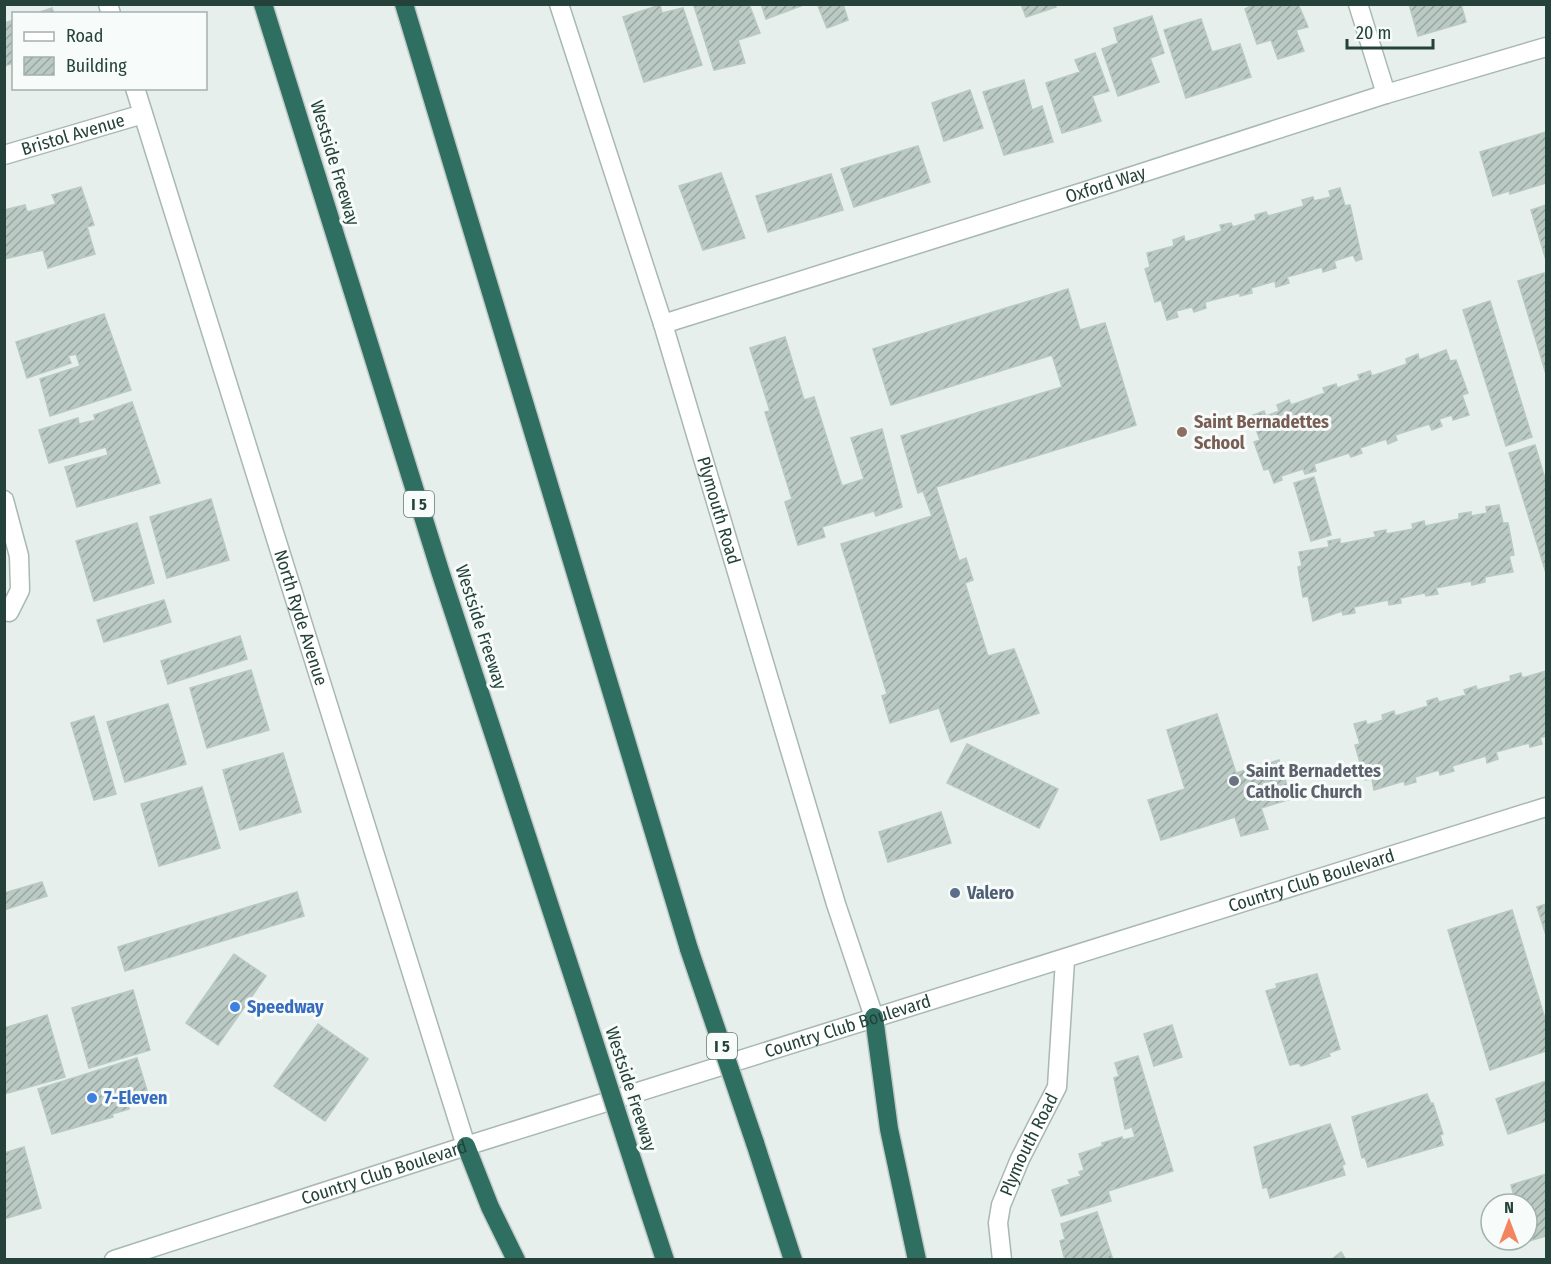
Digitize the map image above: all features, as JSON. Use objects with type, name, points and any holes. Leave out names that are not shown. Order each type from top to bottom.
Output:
[{"type":"highway","name":"Westside Freeway","points":[[264,4],[441,574],[665,1260]]},
{"type":"highway","name":"I 5","points":[[404,4],[689,949],[793,1260]]},
{"type":"highway","points":[[874,1017],[889,1129],[917,1260]]},
{"type":"highway","points":[[466,1146],[490,1207],[516,1260]]},
{"type":"street","name":"Plymouth Road","points":[[559,4],[663,324],[836,904],[874,1017]]},
{"type":"street","points":[[1358,4],[1386,94]]},
{"type":"street","name":"Oxford Way","points":[[663,324],[1386,94],[1546,47]]},
{"type":"street","name":"North Ryde Avenue","points":[[136,90],[466,1146]]},
{"type":"street","name":"Bristol Avenue","points":[[4,155],[143,114]]},
{"type":"street","points":[[4,500],[19,556],[20,590],[9,612]]},
{"type":"street","name":"Country Club Boulevard","points":[[114,1260],[466,1146],[874,1017],[1065,960],[1546,807]]},
{"type":"street","name":"Plymouth Road","points":[[1002,1260],[998,1223],[1001,1205],[1020,1159],[1057,1087],[1065,960]]},
{"type":"building","points":[[749,4],[760,33],[738,40],[745,63],[714,70],[694,6]]},
{"type":"building","points":[[761,4],[806,4],[766,19]]},
{"type":"building","points":[[843,4],[848,20],[827,28],[818,6]]},
{"type":"building","points":[[1021,4],[1055,4],[1056,7],[1026,17]]},
{"type":"building","points":[[1255,4],[1298,4],[1308,27],[1296,30],[1304,51],[1278,59],[1271,40],[1257,44],[1245,9]]},
{"type":"building","points":[[1409,4],[1461,4],[1466,22],[1418,36]]},
{"type":"building","points":[[660,5],[662,13],[683,8],[702,65],[644,82],[623,17]]},
{"type":"building","points":[[52,8],[53,12],[40,12]]},
{"type":"building","points":[[1152,16],[1164,53],[1150,58],[1159,82],[1118,96],[1102,49],[1118,43],[1114,28]]},
{"type":"building","points":[[1201,19],[1212,52],[1240,44],[1251,77],[1186,98],[1164,30]]},
{"type":"building","points":[[12,21],[12,64],[4,66],[4,23]]},
{"type":"building","points":[[1095,53],[1109,91],[1092,96],[1101,121],[1062,133],[1046,83],[1080,72],[1075,60]]},
{"type":"building","points":[[1024,80],[1032,110],[1042,106],[1053,142],[1004,155],[983,92]]},
{"type":"building","points":[[970,90],[983,128],[944,141],[932,103]]},
{"type":"building","points":[[1546,132],[1546,183],[1510,194],[1509,191],[1493,196],[1480,152]]},
{"type":"building","points":[[918,146],[930,182],[854,207],[841,169]]},
{"type":"building","points":[[721,173],[745,238],[703,250],[679,186]]},
{"type":"building","points":[[831,174],[843,210],[768,232],[756,196]]},
{"type":"building","points":[[81,187],[94,225],[87,227],[95,254],[48,268],[43,250],[4,259],[4,210],[25,205],[27,212],[56,204],[52,195]]},
{"type":"building","points":[[1340,188],[1345,206],[1350,205],[1362,259],[1356,261],[1353,255],[1334,261],[1336,268],[1323,272],[1322,267],[1287,277],[1289,283],[1276,287],[1275,281],[1251,288],[1252,293],[1240,296],[1240,293],[1205,302],[1206,308],[1194,312],[1192,307],[1176,311],[1178,317],[1167,320],[1161,300],[1155,302],[1145,269],[1150,267],[1147,253],[1174,246],[1173,240],[1184,236],[1185,242],[1222,231],[1220,225],[1231,223],[1233,227],[1256,220],[1255,215],[1266,212],[1268,216],[1304,206],[1302,200],[1313,197],[1314,201],[1331,197],[1329,191]]},
{"type":"building","points":[[1546,205],[1546,260],[1531,210]]},
{"type":"building","points":[[1544,273],[1546,282],[1546,374],[1518,281]]},
{"type":"building","points":[[1068,289],[1080,330],[1105,323],[1136,425],[936,487],[959,561],[966,558],[973,580],[965,583],[988,656],[1014,649],[1039,713],[951,742],[939,708],[890,723],[882,696],[887,694],[841,544],[932,516],[923,491],[918,493],[901,436],[1062,387],[1052,355],[891,405],[873,349]]},
{"type":"building","points":[[1490,301],[1532,437],[1506,446],[1463,310]]},
{"type":"building","points":[[104,314],[131,390],[50,416],[40,379],[80,366],[76,354],[68,356],[71,363],[27,378],[16,342]]},
{"type":"building","points":[[785,337],[804,400],[814,397],[842,486],[864,479],[851,438],[882,429],[902,507],[876,516],[874,511],[822,527],[825,537],[798,545],[785,502],[792,499],[765,412],[770,411],[750,348]]},
{"type":"building","points":[[1446,350],[1450,361],[1456,360],[1468,393],[1462,395],[1469,415],[1453,420],[1452,415],[1439,419],[1442,426],[1432,430],[1429,424],[1395,435],[1397,440],[1388,444],[1386,439],[1360,448],[1362,453],[1351,457],[1349,453],[1314,464],[1316,471],[1305,474],[1303,469],[1281,476],[1282,480],[1274,483],[1269,469],[1264,470],[1254,442],[1260,440],[1251,416],[1264,411],[1266,416],[1279,411],[1277,405],[1289,400],[1291,405],[1325,393],[1323,388],[1336,384],[1337,388],[1360,380],[1358,375],[1370,371],[1372,376],[1407,364],[1406,359],[1418,354],[1419,360]]},
{"type":"building","points":[[132,402],[160,483],[77,507],[65,467],[108,455],[106,447],[49,463],[39,430],[78,418],[79,424],[95,420],[94,415]]},
{"type":"building","points":[[1535,445],[1546,482],[1546,573],[1509,453]]},
{"type":"building","points":[[1314,477],[1331,535],[1311,541],[1294,483]]},
{"type":"building","points":[[211,499],[229,560],[167,578],[150,517]]},
{"type":"building","points":[[1499,505],[1503,523],[1508,523],[1514,555],[1509,556],[1513,572],[1485,577],[1485,582],[1472,585],[1471,581],[1436,588],[1438,594],[1426,596],[1425,593],[1400,598],[1401,603],[1389,605],[1388,600],[1354,607],[1355,613],[1343,615],[1342,611],[1313,621],[1308,596],[1303,597],[1298,567],[1302,566],[1299,552],[1329,547],[1328,541],[1340,539],[1340,544],[1376,537],[1374,532],[1386,530],[1386,534],[1413,529],[1412,524],[1424,521],[1425,526],[1459,519],[1459,514],[1471,512],[1471,516],[1487,513],[1486,507]]},
{"type":"building","points":[[137,523],[154,583],[94,601],[76,541]]},
{"type":"building","points":[[164,600],[171,622],[104,642],[97,620]]},
{"type":"building","points":[[240,636],[247,659],[168,684],[161,661]]},
{"type":"building","points":[[251,670],[269,730],[207,748],[190,688]]},
{"type":"building","points":[[1546,671],[1546,736],[1540,738],[1542,744],[1530,747],[1529,743],[1496,752],[1498,759],[1487,763],[1486,756],[1452,766],[1454,771],[1440,775],[1439,770],[1415,777],[1416,782],[1405,785],[1404,781],[1374,790],[1372,779],[1365,780],[1355,745],[1360,744],[1354,724],[1366,721],[1367,725],[1383,720],[1382,715],[1394,711],[1395,716],[1428,706],[1427,701],[1437,698],[1439,702],[1466,695],[1464,690],[1476,686],[1477,690],[1511,681],[1510,676],[1521,673],[1522,678]]},
{"type":"building","points":[[168,704],[186,764],[125,782],[107,722]]},
{"type":"building","name":"Saint Bernadettes Catholic Church","points":[[1217,714],[1236,773],[1279,760],[1291,799],[1261,808],[1268,829],[1241,836],[1235,817],[1161,840],[1148,800],[1185,789],[1167,730]]},
{"type":"building","points":[[94,716],[116,794],[94,800],[71,723]]},
{"type":"building","points":[[967,744],[1058,789],[1039,828],[947,783]]},
{"type":"building","points":[[283,753],[301,812],[240,830],[223,770]]},
{"type":"building","points":[[202,787],[220,848],[159,866],[141,804]]},
{"type":"building","points":[[941,812],[951,843],[888,862],[879,832]]},
{"type":"building","points":[[42,882],[47,896],[4,910],[4,893]]},
{"type":"building","points":[[297,892],[304,916],[125,971],[118,947]]},
{"type":"building","points":[[1546,904],[1546,935],[1537,907]]},
{"type":"building","points":[[1512,910],[1546,1022],[1546,1051],[1490,1070],[1448,930]]},
{"type":"building","points":[[234,954],[266,976],[218,1045],[186,1023]]},
{"type":"building","points":[[1317,974],[1340,1049],[1329,1053],[1330,1056],[1301,1066],[1299,1063],[1290,1065],[1266,991],[1277,988],[1276,984]]},
{"type":"building","points":[[133,990],[150,1050],[89,1068],[72,1008]]},
{"type":"building","points":[[47,1015],[65,1077],[4,1094],[4,1028]]},
{"type":"building","points":[[318,1024],[368,1059],[325,1121],[274,1086]]},
{"type":"building","points":[[1172,1025],[1182,1057],[1154,1066],[1144,1034]]},
{"type":"building","points":[[1138,1056],[1173,1171],[1108,1191],[1111,1201],[1061,1216],[1052,1190],[1070,1184],[1068,1180],[1081,1176],[1079,1172],[1084,1170],[1079,1154],[1103,1146],[1102,1143],[1122,1137],[1123,1140],[1135,1137],[1132,1127],[1125,1129],[1114,1078],[1119,1076],[1115,1063]]},
{"type":"building","points":[[137,1058],[149,1097],[128,1103],[129,1109],[112,1114],[113,1117],[52,1134],[38,1089]]},
{"type":"building","points":[[1546,1081],[1546,1121],[1508,1134],[1496,1099]]},
{"type":"building","points":[[1427,1094],[1431,1104],[1433,1103],[1443,1134],[1440,1135],[1443,1145],[1368,1167],[1365,1157],[1362,1158],[1352,1117]]},
{"type":"building","points":[[1330,1124],[1345,1164],[1342,1165],[1345,1175],[1270,1198],[1267,1187],[1263,1188],[1254,1147]]},
{"type":"building","points":[[24,1147],[41,1208],[4,1219],[4,1153]]},
{"type":"building","points":[[1546,1174],[1546,1236],[1539,1238],[1539,1192],[1513,1192],[1511,1185]]},
{"type":"building","points":[[1097,1212],[1113,1260],[1065,1260],[1060,1241],[1065,1239],[1061,1224]]},
{"type":"building","points":[[1341,1252],[1346,1260],[1331,1260]]},
{"type":"place","name":"Saint Bernadettes School","points":[[1182,432]]},
{"type":"place","name":"Saint Bernadettes Catholic Church","points":[[1234,781]]},
{"type":"place","name":"Valero","points":[[955,893]]},
{"type":"place","name":"Speedway","points":[[235,1007]]},
{"type":"place","name":"7-Eleven","points":[[92,1098]]}]
